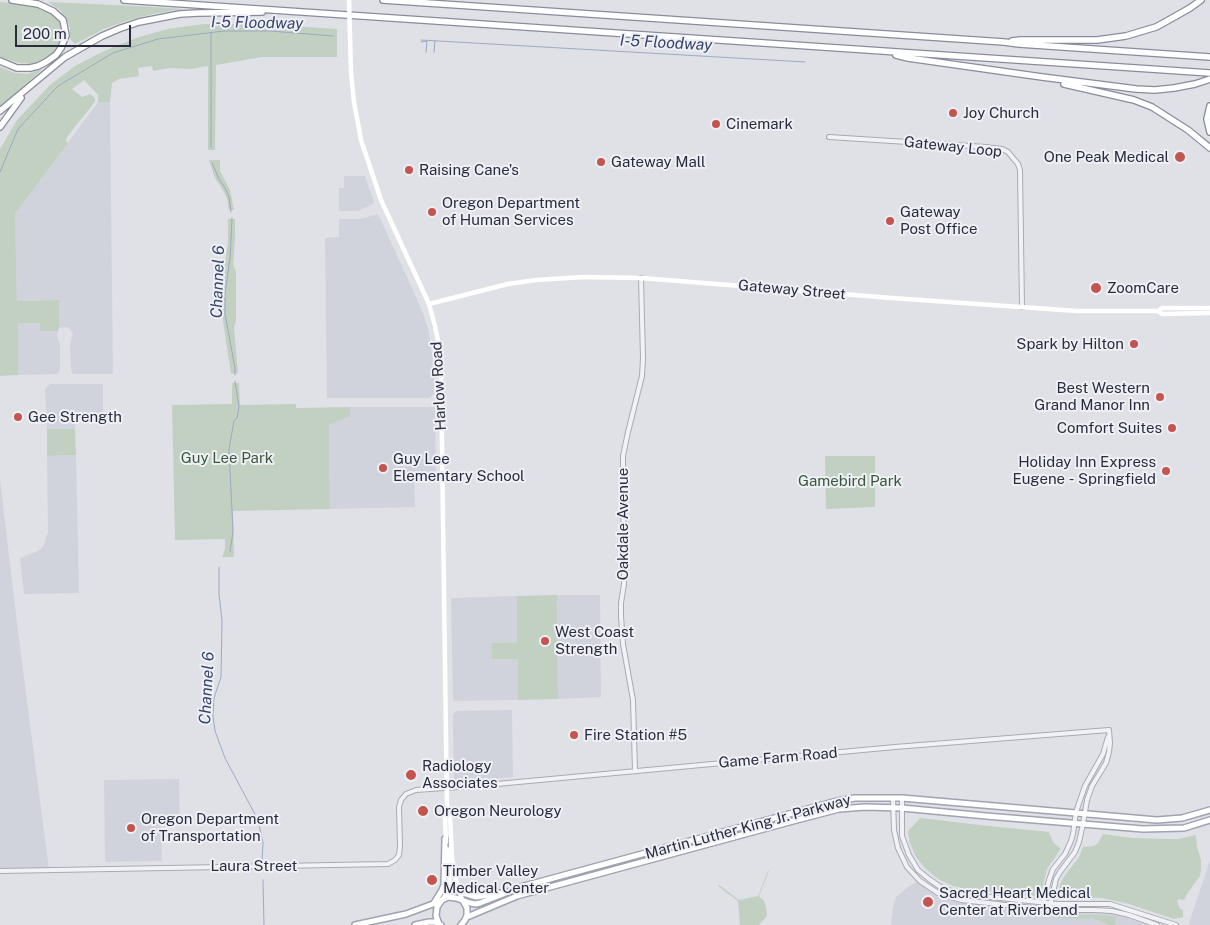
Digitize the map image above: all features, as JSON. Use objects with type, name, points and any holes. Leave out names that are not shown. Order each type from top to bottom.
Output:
[{"type":"highway","points":[[0,61],[17,68],[38,66],[56,55],[66,35],[63,20],[53,11],[38,4],[12,0]]},
{"type":"highway","points":[[124,0],[1210,73]]},
{"type":"highway","points":[[384,0],[1210,57]]},
{"type":"highway","points":[[1004,42],[1020,40],[1097,40],[1136,34],[1156,27],[1184,12],[1200,0]]},
{"type":"highway","points":[[0,111],[77,49],[108,33],[139,22],[180,14],[314,12]]},
{"type":"highway","points":[[879,51],[908,58],[1110,87],[1167,89],[1183,87],[1210,79]]},
{"type":"highway","points":[[1042,77],[1059,83],[1134,100],[1152,107],[1188,130],[1210,148]]},
{"type":"highway","points":[[0,127],[27,90]]},
{"type":"highway","points":[[1210,106],[1208,119],[1210,132]]},
{"type":"main road","name":"Harlow Road","points":[[349,0],[351,73],[361,140],[381,200],[429,304],[437,336],[441,371],[447,811]]},
{"type":"main road","name":"Gateway Street","points":[[429,304],[493,287],[536,280],[584,277],[641,278],[1082,311],[1158,311],[1162,314],[1210,313]]},
{"type":"main road","name":"Gateway Street","points":[[1158,311],[1162,308],[1208,308]]},
{"type":"main road","points":[[1192,313],[1195,310],[1208,308]]},
{"type":"main road","name":"Martin Luther King Jr. Parkway","points":[[355,925],[406,914],[448,897],[476,904],[524,886],[855,798],[902,798],[1157,820],[1182,818],[1210,810]]},
{"type":"main road","name":"Martin Luther King Jr. Parkway","points":[[467,917],[517,896],[839,810],[865,807],[902,808],[1143,829],[1184,828],[1210,820]]},
{"type":"main road","points":[[440,924],[436,913],[438,905],[450,886],[444,817],[447,811]]},
{"type":"main road","points":[[447,811],[450,817],[453,864],[462,900],[467,908],[467,917],[461,925]]},
{"type":"main road","points":[[434,904],[444,885],[445,839]]},
{"type":"main road","points":[[460,892],[476,898],[509,892]]},
{"type":"main road","points":[[415,925],[429,922],[440,924]]},
{"type":"street","name":"Gateway Loop","points":[[829,137],[986,147],[1002,149],[1008,152],[1018,164],[1020,170],[1022,307]]},
{"type":"street","name":"Oakdale Avenue","points":[[634,771],[633,700],[623,644],[621,603],[624,584],[624,456],[642,376],[641,278]]},
{"type":"street","name":"Game Farm Road","points":[[447,788],[895,747],[1109,730]]},
{"type":"street","points":[[1042,909],[1053,869],[1065,854],[1071,841],[1076,812],[1085,786],[1104,754],[1109,730]]},
{"type":"street","points":[[1049,910],[1056,879],[1075,852],[1079,842],[1087,800],[1092,786],[1106,763],[1110,743],[1109,730]]},
{"type":"street","name":"Laura Street","points":[[0,871],[388,864],[395,860],[400,846],[399,807],[401,800],[406,794],[416,790],[447,788]]},
{"type":"street","points":[[893,798],[894,830],[898,848],[907,867],[920,881],[938,893],[961,900],[1049,910],[1112,911],[1157,925]]},
{"type":"street","points":[[902,798],[902,836],[909,855],[918,870],[942,888],[962,894],[1050,903],[1110,904],[1176,925]]},
{"type":"shaded area","points":[[98,102],[110,102],[113,374],[75,374],[72,373],[71,369],[70,344],[73,334],[69,328],[59,328],[59,300],[17,301],[15,214]]},
{"type":"shaded area","points":[[344,176],[365,176],[374,202],[373,204],[358,211],[339,211],[339,188],[344,188]]},
{"type":"shaded area","points":[[378,215],[380,218],[424,316],[429,333],[434,369],[434,394],[429,398],[327,398],[325,238],[339,237],[339,219],[360,219]]},
{"type":"shaded area","points":[[17,323],[40,323],[41,331],[58,331],[60,369],[57,374],[18,375]]},
{"type":"shaded area","points":[[50,384],[103,384],[103,420],[75,420],[75,429],[47,429],[45,389]]},
{"type":"shaded area","name":"Guy Lee Elementary School","points":[[350,407],[435,407],[436,479],[414,480],[415,507],[330,509],[329,424],[350,416]]},
{"type":"shaded area","points":[[76,455],[79,593],[24,594],[20,558],[43,547],[48,532],[47,456]]},
{"type":"shaded area","points":[[0,479],[17,624],[49,870],[0,870]]},
{"type":"shaded area","points":[[557,595],[600,595],[601,697],[558,699]]},
{"type":"shaded area","points":[[517,596],[517,642],[492,643],[518,658],[518,700],[454,701],[451,598]]},
{"type":"shaded area","points":[[512,710],[513,777],[455,781],[454,713],[457,711]]},
{"type":"shaded area","points":[[179,779],[180,824],[161,825],[162,861],[105,862],[104,780]]},
{"type":"shaded area","points":[[1210,860],[1210,925],[1189,925],[1189,923]]},
{"type":"shaded area","name":"Sacred Heart Medical Center at Riverbend","points":[[918,881],[936,894],[956,901],[1055,913],[1109,913],[1148,925],[891,925],[896,897]]},
{"type":"green space","points":[[0,2],[39,7],[57,17],[63,28],[63,35],[57,50],[49,57],[32,64],[20,63],[0,57]]},
{"type":"green space","points":[[48,2],[184,9],[126,21],[104,29],[75,44],[70,39],[70,28],[66,19],[60,10]]},
{"type":"green space","points":[[204,24],[260,24],[337,29],[337,57],[262,57],[216,65],[215,150],[208,150],[208,66],[192,69],[169,68],[153,71],[152,66],[138,68],[139,76],[119,79],[112,83],[110,102],[98,102],[98,95],[84,80],[72,89],[82,97],[90,94],[94,97],[94,103],[67,137],[66,141],[68,143],[15,214],[17,301],[59,300],[59,328],[58,331],[40,331],[40,323],[18,323],[18,375],[0,376],[0,149],[17,120],[51,84],[75,66],[104,51],[139,37],[168,29]]},
{"type":"green space","points":[[0,67],[15,73],[27,74],[43,69],[0,107]]},
{"type":"green space","points":[[209,160],[220,160],[220,171],[230,190],[234,210],[229,210],[227,198],[215,178]]},
{"type":"green space","points":[[228,219],[235,219],[233,264],[236,272],[236,321],[234,328],[238,373],[231,374],[223,321],[221,288],[228,242]]},
{"type":"green space","name":"Guy Lee Park","points":[[232,383],[239,383],[240,405],[296,404],[296,408],[350,407],[350,416],[329,425],[330,509],[233,511],[234,557],[222,557],[225,549],[225,539],[175,540],[172,405],[232,404]]},
{"type":"green space","points":[[47,429],[75,429],[76,455],[47,456]]},
{"type":"green space","name":"Gamebird Park","points":[[825,456],[875,456],[875,507],[826,509]]},
{"type":"green space","points":[[557,595],[558,699],[518,700],[518,659],[492,659],[492,643],[517,642],[517,596]]},
{"type":"green space","points":[[920,818],[1049,832],[1053,842],[1060,850],[1047,869],[1039,897],[953,886],[938,879],[916,857],[908,832]]},
{"type":"green space","points":[[1103,834],[1132,838],[1168,839],[1196,835],[1201,870],[1200,876],[1184,900],[1179,899],[1177,901],[1180,909],[1183,910],[1183,917],[1174,919],[1129,904],[1102,898],[1063,899],[1058,897],[1063,878],[1079,857],[1083,847],[1094,846]]},
{"type":"green space","points":[[768,871],[759,896],[764,901],[767,916],[759,925],[740,925],[738,901],[718,886],[739,900],[758,896]]},
{"type":"green space","points":[[1055,915],[1101,915],[1116,917],[1116,920],[1115,925],[1110,925],[1090,917],[1089,919],[1061,918],[1055,917]]},
{"type":"waterway","name":"I-5 Floodway","points":[[0,172],[18,129],[58,86],[113,53],[158,39],[224,31],[270,31],[333,36]]},
{"type":"waterway","name":"Channel 6","points":[[211,33],[211,147]]},
{"type":"waterway","name":"I-5 Floodway","points":[[421,40],[805,62]]},
{"type":"waterway","name":"I-5 Floodway","points":[[421,42],[427,41],[426,52]]},
{"type":"waterway","name":"I-5 Floodway","points":[[434,52],[435,41]]},
{"type":"waterway","name":"Channel 6","points":[[212,163],[229,197],[231,212]]},
{"type":"waterway","name":"Channel 6","points":[[232,218],[230,258],[225,293],[225,314],[235,375]]},
{"type":"waterway","name":"Channel 6","points":[[230,552],[233,532],[229,449],[234,421],[237,418],[239,407],[235,381]]},
{"type":"waterway","name":"Channel 6","points":[[219,567],[219,594],[222,620],[221,677],[214,698],[213,716],[215,731],[225,758],[258,820],[263,843],[262,861]]},
{"type":"waterway","name":"Channel 6","points":[[263,880],[264,925]]},
{"type":"place","name":"Joy Church","points":[[953,113]]},
{"type":"place","name":"Cinemark","points":[[716,124]]},
{"type":"place","name":"One Peak Medical","points":[[1180,157]]},
{"type":"place","name":"Gateway Mall","points":[[601,162]]},
{"type":"place","name":"Raising Cane's","points":[[409,170]]},
{"type":"place","name":"Oregon Department of Human Services","points":[[432,212]]},
{"type":"place","name":"Gateway Post Office","points":[[890,221]]},
{"type":"place","name":"ZoomCare","points":[[1096,288]]},
{"type":"place","name":"Spark by Hilton","points":[[1134,344]]},
{"type":"place","name":"Best Western Grand Manor Inn","points":[[1160,397]]},
{"type":"place","name":"Gee Strength","points":[[18,417]]},
{"type":"place","name":"Comfort Suites","points":[[1172,428]]},
{"type":"place","name":"Guy Lee Elementary School","points":[[383,468]]},
{"type":"place","name":"Holiday Inn Express Eugene - Springfield","points":[[1166,471]]},
{"type":"place","name":"West Coast Strength","points":[[545,641]]},
{"type":"place","name":"Fire Station #5","points":[[574,735]]},
{"type":"place","name":"Radiology Associates","points":[[411,775]]},
{"type":"place","name":"Oregon Neurology","points":[[423,811]]},
{"type":"place","name":"Oregon Department of Transportation","points":[[131,828]]},
{"type":"place","name":"Timber Valley Medical Center","points":[[432,880]]},
{"type":"place","name":"Sacred Heart Medical Center at Riverbend","points":[[928,902]]}]
